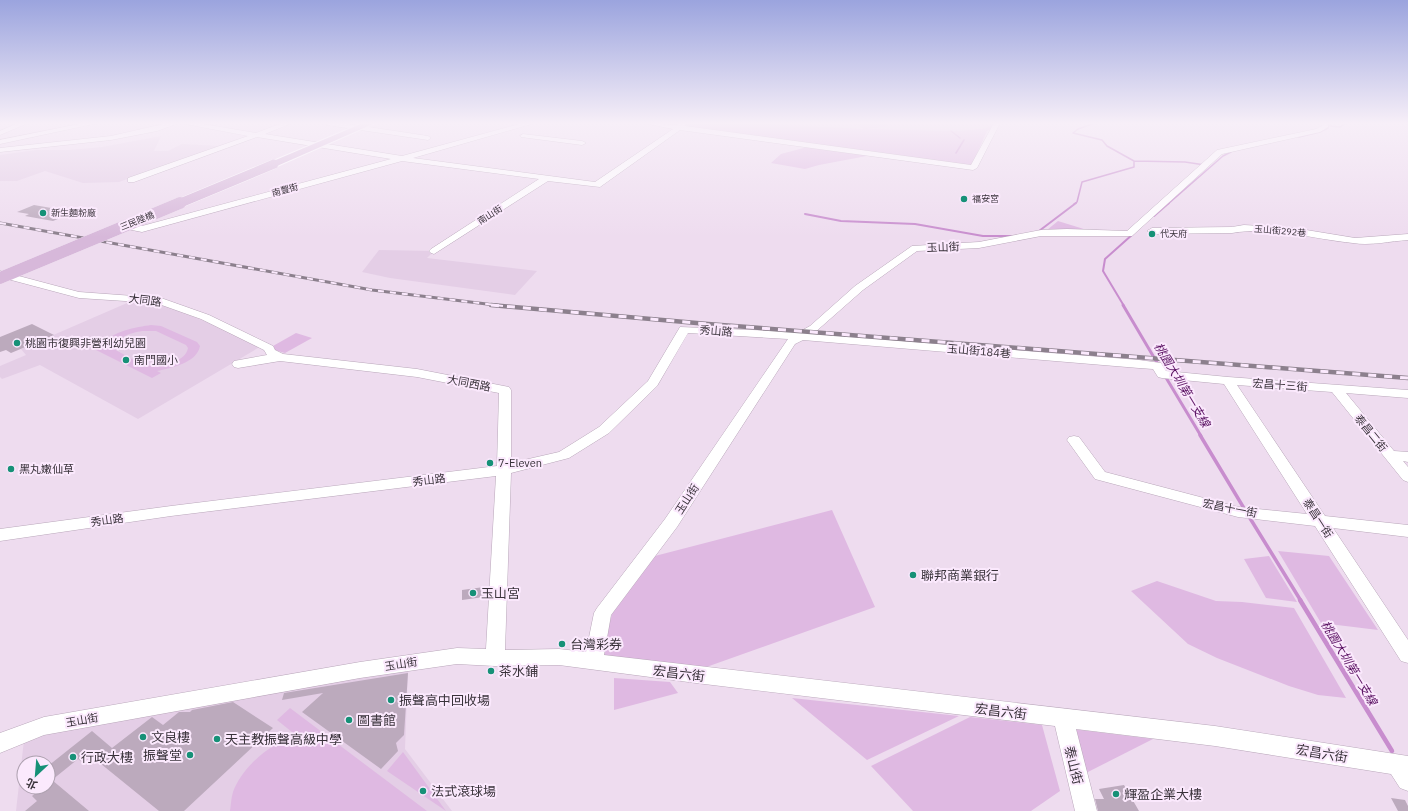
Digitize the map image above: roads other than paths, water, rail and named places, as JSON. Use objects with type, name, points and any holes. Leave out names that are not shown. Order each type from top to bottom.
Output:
[{"type":"main road","name":"三民陸橋","points":[[0,278],[281,161]]},
{"type":"street","points":[[131,180],[185,161]]},
{"type":"street","name":"南豐街","points":[[130,227],[142,229],[389,161]]},
{"type":"street","points":[[419,161],[597,186],[632,161]]},
{"type":"street","points":[[925,161],[973,168],[977,161]]},
{"type":"street","name":"玉山街","points":[[0,743],[44,726],[353,672],[457,656],[495,658],[559,657],[593,662],[604,613],[671,523],[791,342],[814,328],[859,288],[915,248],[979,245],[1041,233],[1067,232],[1130,234],[1210,161]]},
{"type":"street","name":"南山街","points":[[434,251],[545,179]]},
{"type":"street","name":"玉山街292巷","points":[[1152,231],[1232,230],[1244,228],[1294,231],[1355,242],[1408,237]]},
{"type":"street","name":"大同路","points":[[0,274],[79,295],[157,300],[205,317],[269,348],[270,352],[280,357]]},
{"type":"street","name":"秀山路","points":[[0,535],[171,511],[504,470],[564,456],[604,430],[653,383],[684,329],[800,336]]},
{"type":"street","name":"玉山街184巷","points":[[800,336],[1139,364],[1162,371]]},
{"type":"street","name":"大同西路","points":[[238,364],[280,357],[417,373],[505,390],[504,470],[495,658]]},
{"type":"street","name":"宏昌十三街","points":[[1162,371],[1228,381],[1408,394]]},
{"type":"street","name":"泰昌一街","points":[[1228,381],[1408,655]]},
{"type":"street","name":"泰昌二街","points":[[1335,388],[1408,477]]},
{"type":"street","name":"宏昌十一街","points":[[1074,440],[1100,476],[1247,513],[1408,531]]},
{"type":"street","points":[[1390,455],[1408,457]]},
{"type":"street","name":"宏昌六街","points":[[593,662],[696,676],[1215,736],[1405,768]]},
{"type":"street","name":"泰山街","points":[[1062,718],[1086,811]]},
{"type":"waterway","points":[[1074,204],[1077,202],[1082,182],[1134,167],[1134,161]]},
{"type":"waterway","points":[[1134,161],[1185,162],[1205,165]]},
{"type":"waterway","name":"桃園大圳第一支線","points":[[1168,204],[1217,161]]},
{"type":"waterway","points":[[1039,231],[1076,203]]},
{"type":"waterway","name":"桃園大圳第一支線","points":[[1154,216],[1169,203]]},
{"type":"waterway","points":[[805,214],[841,221],[915,224],[983,236],[1012,236]]},
{"type":"waterway","name":"桃園大圳第一支線","points":[[1124,306],[1103,271],[1105,259],[1133,234]]},
{"type":"waterway","name":"桃園大圳第一支線","points":[[1123,305],[1159,366]]},
{"type":"waterway","name":"桃園大圳第一支線","points":[[1165,376],[1201,436]]},
{"type":"waterway","name":"桃園大圳第一支線","points":[[1200,435],[1245,510]]},
{"type":"waterway","name":"桃園大圳第一支線","points":[[1248,515],[1301,601]]},
{"type":"waterway","name":"桃園大圳第一支線","points":[[1300,600],[1392,751]]},
{"type":"railway","points":[[0,223],[372,290],[503,306]]},
{"type":"railway","points":[[491,305],[708,324],[1408,378]]},
{"type":"place","name":"福安宮","points":[[964,199]]},
{"type":"place","name":"新生麵粉廠","points":[[43,213]]},
{"type":"place","name":"代天府","points":[[1152,234]]},
{"type":"place","name":"桃園市復興非營利幼兒園","points":[[17,343]]},
{"type":"place","name":"南門國小","points":[[126,360]]},
{"type":"place","name":"7-Eleven","points":[[490,463]]},
{"type":"place","name":"黑丸嫩仙草","points":[[11,469]]},
{"type":"place","name":"聯邦商業銀行","points":[[913,575]]},
{"type":"place","name":"玉山宮","points":[[473,593]]},
{"type":"place","name":"台灣彩券","points":[[562,644]]},
{"type":"place","name":"茶水鋪","points":[[491,671]]},
{"type":"place","name":"振聲高中回收場","points":[[391,700]]},
{"type":"place","name":"圖書館","points":[[349,720]]},
{"type":"place","name":"文良樓","points":[[143,737]]},
{"type":"place","name":"天主教振聲高級中學","points":[[217,739]]},
{"type":"place","name":"振聲堂","points":[[190,755]]},
{"type":"place","name":"行政大樓","points":[[73,757]]},
{"type":"place","name":"法式滾球場","points":[[423,791]]},
{"type":"place","name":"輝盈企業大樓","points":[[1116,794]]}]
